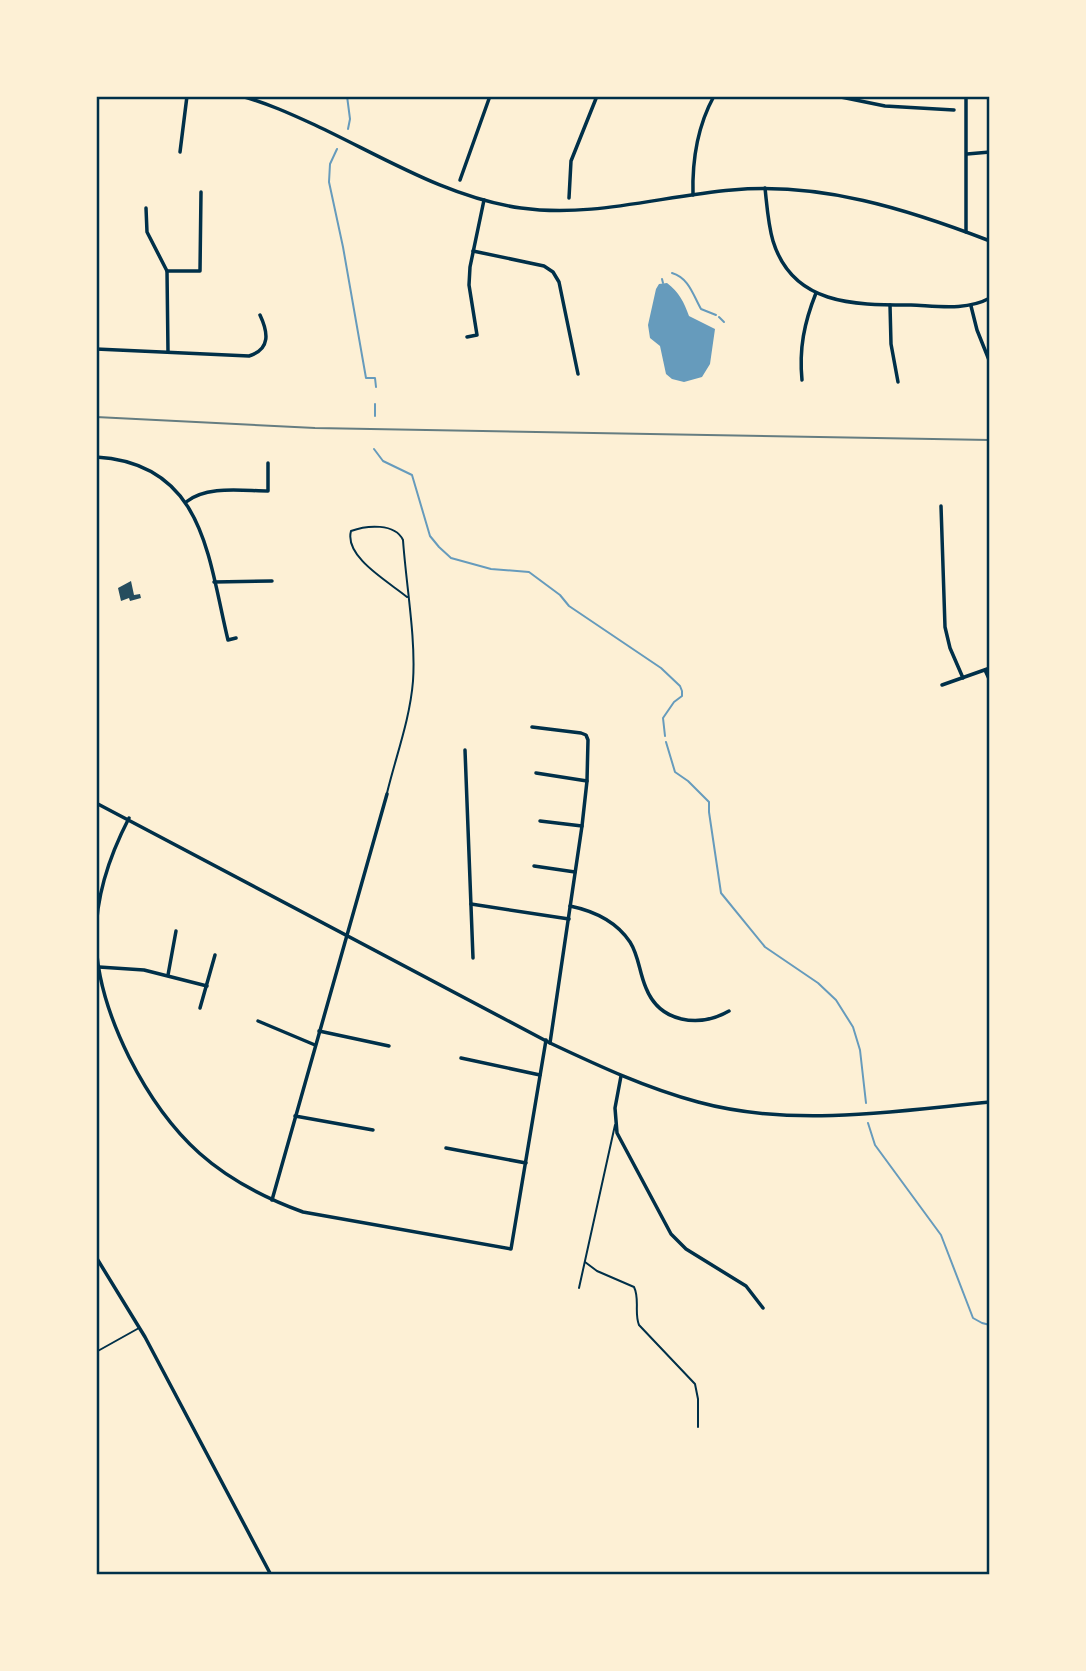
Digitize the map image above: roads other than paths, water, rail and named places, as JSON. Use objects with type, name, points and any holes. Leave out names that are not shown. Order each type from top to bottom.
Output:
[{"type":"street","points":[[180,152],[187,96]]},
{"type":"street","points":[[241,96],[274,106],[442,186],[484,201],[519,208],[565,211],[604,209],[693,195],[765,188],[807,190],[864,200],[990,241]]},
{"type":"street","points":[[460,180],[490,96]]},
{"type":"street","points":[[569,198],[571,161],[597,96]]},
{"type":"street","points":[[693,195],[692,176],[698,138],[714,96]]},
{"type":"street","points":[[836,96],[885,106],[954,110]]},
{"type":"street","points":[[965,232],[966,96]]},
{"type":"street","points":[[967,155],[990,152]]},
{"type":"street","points":[[765,188],[769,225],[780,258],[802,284],[816,293],[847,303],[890,305],[971,306],[990,298]]},
{"type":"street","points":[[167,271],[200,271],[201,192]]},
{"type":"street","points":[[467,337],[477,335],[469,285],[484,201]]},
{"type":"street","points":[[146,208],[147,232],[167,271],[168,352]]},
{"type":"street","points":[[473,251],[544,266],[553,272],[559,282],[578,374]]},
{"type":"street","points":[[802,380],[801,345],[806,320],[816,293]]},
{"type":"street","points":[[890,305],[891,344],[898,382]]},
{"type":"street","points":[[971,306],[989,360]]},
{"type":"street","points":[[96,349],[249,356],[256,354],[266,343],[267,335],[260,315]]},
{"type":"street","points":[[96,457],[119,459],[149,470],[176,490],[186,502],[203,537],[228,640],[236,638]]},
{"type":"street","points":[[186,502],[194,496],[212,492],[268,491],[268,463]]},
{"type":"street","points":[[940,506],[945,627],[950,648],[963,678]]},
{"type":"street","points":[[214,582],[272,581]]},
{"type":"street","points":[[942,685],[987,669],[990,681]]},
{"type":"street","points":[[129,818],[107,864],[97,904],[99,967],[104,998],[113,1024],[154,1102],[173,1127],[218,1170],[272,1200],[303,1212],[511,1250],[569,919],[587,781],[586,735],[533,727]]},
{"type":"street","points":[[466,750],[473,958]]},
{"type":"street","points":[[536,774],[587,781]]},
{"type":"street","points":[[272,1200],[387,794]]},
{"type":"street","points":[[96,803],[129,818],[346,936],[548,1041],[621,1076],[701,1103],[762,1113],[848,1115],[990,1102]]},
{"type":"street","points":[[540,821],[582,826]]},
{"type":"street","points":[[534,866],[575,872]]},
{"type":"street","points":[[471,904],[569,919]]},
{"type":"street","points":[[570,906],[597,914],[620,930],[636,952],[650,996],[666,1012],[686,1021],[697,1022],[729,1011]]},
{"type":"street","points":[[168,975],[176,930]]},
{"type":"street","points":[[200,1009],[215,956]]},
{"type":"street","points":[[99,967],[119,967],[168,975],[206,986]]},
{"type":"street","points":[[96,1000],[104,998]]},
{"type":"street","points":[[258,1021],[315,1045]]},
{"type":"street","points":[[319,1031],[389,1046]]},
{"type":"street","points":[[461,1058],[540,1075]]},
{"type":"street","points":[[621,1076],[615,1123],[617,1133],[671,1234],[686,1249],[746,1286],[763,1308]]},
{"type":"street","points":[[295,1116],[373,1130]]},
{"type":"street","points":[[446,1148],[526,1163]]},
{"type":"street","points":[[96,1257],[139,1327],[271,1575]]},
{"type":"lane","points":[[387,794],[413,683],[413,657],[403,540],[401,534],[393,529],[382,527],[351,531],[350,538],[355,553],[407,597]]},
{"type":"lane","points":[[579,1288],[615,1123]]},
{"type":"lane","points":[[585,1262],[597,1271],[635,1287],[636,1317],[639,1325],[695,1384],[698,1427]]},
{"type":"lane","points":[[96,1352],[139,1327]]},
{"type":"water","points":[[667,283],[681,298],[689,316],[715,329],[710,364],[702,377],[684,382],[672,379],[666,374],[660,346],[650,338],[648,325],[656,289],[659,284]]},
{"type":"waterway","points":[[347,96],[350,119],[348,129]]},
{"type":"waterway","points":[[337,149],[330,164],[329,182],[366,378],[375,378],[376,387]]},
{"type":"waterway","points":[[672,273],[687,283],[701,309],[716,315]]},
{"type":"waterway","points":[[662,279],[663,283]]},
{"type":"waterway","points":[[719,317],[724,322]]},
{"type":"waterway","points":[[375,404],[375,416]]},
{"type":"waterway","points":[[374,449],[383,461],[412,475],[430,536],[451,558],[491,569],[529,572],[560,595],[569,606],[661,668],[680,686],[682,696],[674,702],[663,718],[665,736]]},
{"type":"waterway","points":[[666,742],[675,772],[709,802],[721,893],[765,947],[818,983],[836,1000],[853,1027],[860,1050],[866,1103]]},
{"type":"waterway","points":[[868,1123],[875,1145],[941,1235],[973,1318],[990,1325]]},
{"type":"railway","points":[[96,417],[315,428],[990,440]]}]
